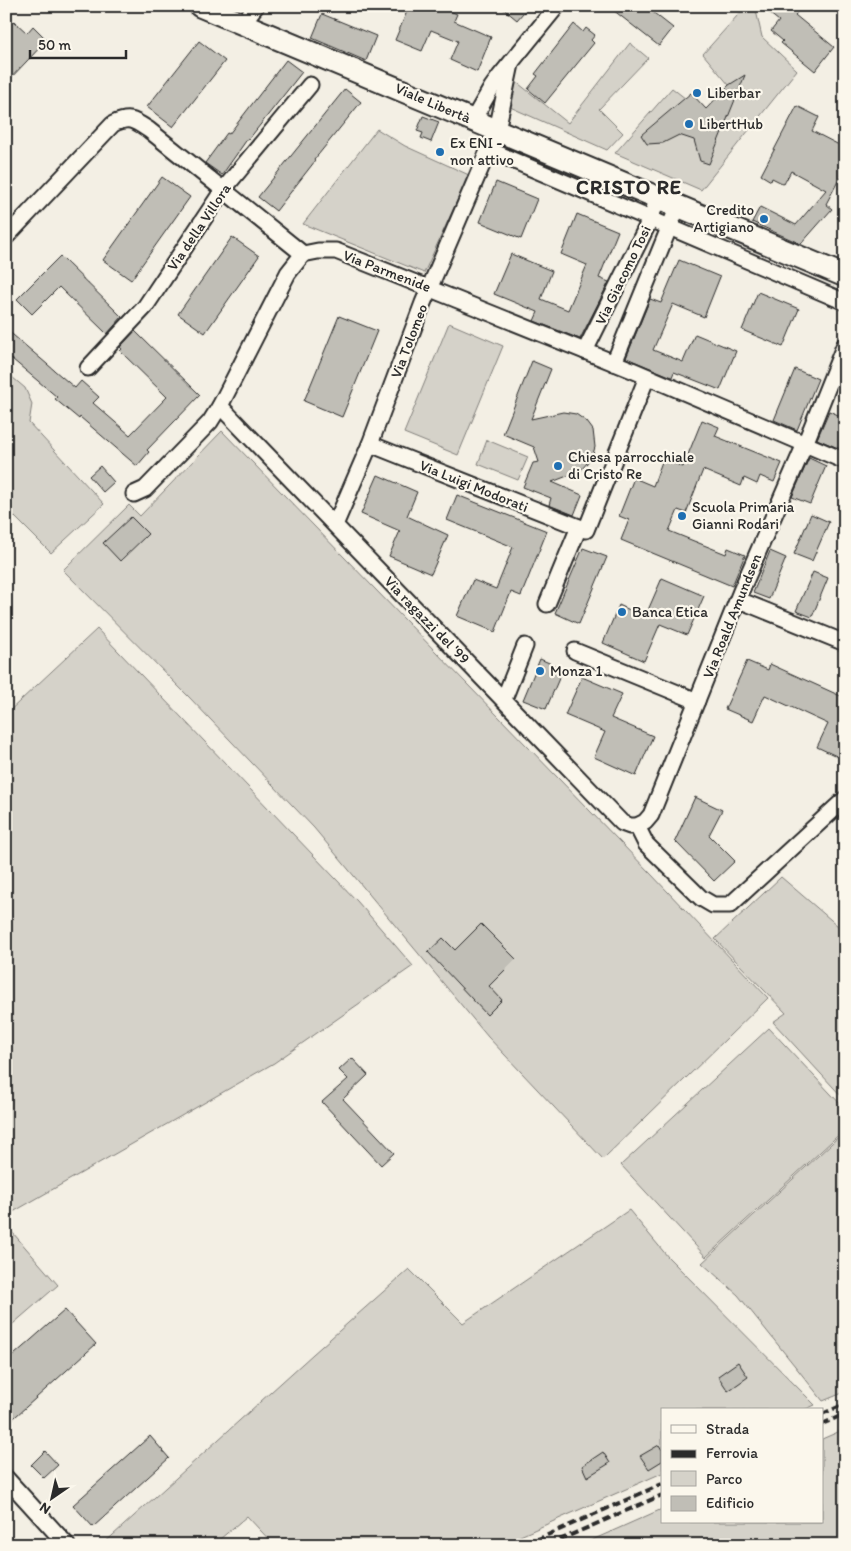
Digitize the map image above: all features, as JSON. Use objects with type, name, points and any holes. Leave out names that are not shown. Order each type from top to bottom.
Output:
[{"type":"main road","name":"Viale Libertà","points":[[200,6],[845,276]]},
{"type":"street","points":[[242,24],[256,6]]},
{"type":"street","points":[[473,120],[492,87],[557,6]]},
{"type":"street","name":"Via Tolomeo","points":[[335,525],[370,444],[430,288],[497,130],[511,64]]},
{"type":"street","name":"Via della Villora","points":[[88,368],[145,307],[223,190],[310,85]]},
{"type":"street","points":[[6,237],[113,124],[122,120],[134,120],[304,254],[288,273],[210,422],[145,489],[134,494]]},
{"type":"street","points":[[488,150],[845,302]]},
{"type":"street","name":"Via Giacomo Tosi","points":[[585,352],[659,197]]},
{"type":"street","name":"Via Giacomo Tosi","points":[[614,363],[678,206]]},
{"type":"street","name":"Via Parmenide","points":[[304,254],[318,251],[336,251],[647,376],[845,461]]},
{"type":"street","name":"Via Roald Amundsen","points":[[637,826],[645,822],[651,814],[845,344]]},
{"type":"street","points":[[547,604],[579,527],[586,530],[647,376]]},
{"type":"street","name":"Via ragazzi del '99","points":[[220,406],[622,823],[637,826]]},
{"type":"street","name":"Via Luigi Modorati","points":[[370,444],[579,527]]},
{"type":"street","points":[[738,600],[845,643]]},
{"type":"street","points":[[504,699],[525,646]]},
{"type":"street","points":[[575,651],[697,701]]},
{"type":"street","points":[[637,826],[646,844],[701,898],[713,905],[730,905],[845,799]]},
{"type":"street","points":[[6,1478],[68,1545]]},
{"type":"green space","points":[[746,6],[755,6],[762,37],[797,70],[701,190],[615,153],[672,88],[704,113],[729,85],[703,54]]},
{"type":"green space","points":[[630,43],[648,58],[599,109],[623,133],[607,150],[510,107],[514,80],[568,123]]},
{"type":"green space","points":[[377,129],[405,146],[469,175],[424,273],[303,224]]},
{"type":"green space","points":[[449,323],[503,346],[458,455],[404,433]]},
{"type":"green space","points":[[6,372],[25,388],[32,404],[29,423],[104,504],[51,553],[6,508]]},
{"type":"green space","points":[[222,431],[651,874],[768,998],[603,1159],[488,1037],[314,828],[189,697],[63,570],[129,505],[140,516]]},
{"type":"green space","points":[[487,440],[528,457],[518,480],[478,464]]},
{"type":"green space","points":[[97,629],[357,901],[413,966],[274,1063],[6,1216],[6,714]]},
{"type":"green space","points":[[781,877],[845,932],[845,1100],[773,1022],[786,1013],[715,939]]},
{"type":"green space","points":[[769,1028],[845,1109],[845,1129],[706,1257],[621,1165]]},
{"type":"green space","points":[[845,1131],[845,1392],[823,1401],[738,1295],[702,1263]]},
{"type":"green space","points":[[629,1210],[668,1257],[815,1405],[808,1408],[661,1408],[661,1473],[500,1545],[274,1545],[247,1516],[213,1545],[102,1545],[409,1269],[463,1323]]},
{"type":"green space","points":[[6,1225],[58,1285],[6,1330]]},
{"type":"green space","points":[[845,1429],[844,1545],[581,1545],[661,1509],[661,1524],[824,1524],[824,1438]]},
{"type":"building","points":[[418,6],[446,6],[445,9],[457,14],[454,21],[491,37],[477,72],[450,60],[458,41],[431,30],[422,51],[395,40],[408,9],[416,12]]},
{"type":"building","points":[[500,6],[529,6],[517,20]]},
{"type":"building","points":[[608,6],[645,6],[673,28],[659,46]]},
{"type":"building","points":[[775,6],[802,6],[795,15],[834,47],[815,71],[781,43],[783,41],[771,31],[779,21],[769,13]]},
{"type":"building","points":[[322,14],[376,36],[366,61],[312,38]]},
{"type":"building","points":[[14,21],[27,33],[33,26],[47,40],[6,83],[6,29]]},
{"type":"building","points":[[574,24],[583,32],[586,28],[595,35],[591,40],[594,43],[545,103],[528,89],[538,76],[535,74]]},
{"type":"building","points":[[199,41],[225,61],[173,127],[147,107]]},
{"type":"building","points":[[286,60],[302,72],[248,138],[222,175],[205,163]]},
{"type":"building","name":"LibertHub","points":[[745,75],[709,164],[700,161],[694,140],[679,135],[663,143],[647,144],[641,135],[691,93],[706,109],[729,85]]},
{"type":"building","points":[[345,89],[361,102],[276,211],[258,197]]},
{"type":"building","points":[[797,106],[819,117],[812,131],[845,148],[845,168],[826,204],[832,209],[801,244],[752,222],[760,207],[796,225],[826,190],[791,171],[784,184],[772,178],[771,181],[761,175]]},
{"type":"building","points":[[423,116],[439,122],[431,142],[421,138],[423,133],[417,131]]},
{"type":"building","points":[[162,177],[190,197],[131,280],[103,260]]},
{"type":"building","points":[[496,182],[537,199],[521,239],[480,222]]},
{"type":"building","points":[[577,214],[618,231],[599,278],[609,282],[580,339],[534,321],[538,312],[494,294],[511,254],[552,271],[541,299],[568,310],[587,265],[561,254]]},
{"type":"building","points":[[232,237],[259,256],[205,333],[178,314]]},
{"type":"building","points":[[60,256],[122,317],[107,334],[59,287],[32,314],[17,299]]},
{"type":"building","points":[[679,260],[720,277],[704,317],[673,304],[653,350],[683,362],[695,334],[736,351],[720,390],[674,372],[672,377],[626,358],[650,299],[661,303]]},
{"type":"building","points":[[758,292],[799,309],[783,347],[742,330]]},
{"type":"building","points":[[339,316],[377,331],[342,417],[304,401]]},
{"type":"building","points":[[6,329],[75,388],[81,381],[99,397],[93,403],[130,435],[167,397],[120,351],[122,349],[120,347],[135,331],[200,395],[147,450],[149,452],[137,466],[80,417],[79,419],[55,399],[57,397],[6,354]]},
{"type":"building","name":"Chiesa parrocchiale di Cristo Re","points":[[532,361],[551,369],[531,419],[563,412],[576,414],[587,422],[593,430],[595,447],[587,463],[575,473],[552,482],[582,495],[574,515],[549,505],[551,498],[523,487],[533,463],[539,462],[534,447],[503,434]]},
{"type":"building","points":[[795,369],[818,379],[797,430],[774,420]]},
{"type":"building","points":[[829,411],[845,418],[845,451],[817,439]]},
{"type":"building","points":[[702,420],[719,427],[715,436],[782,463],[774,482],[760,476],[757,484],[744,478],[741,486],[703,470],[686,513],[678,510],[669,531],[726,554],[728,548],[745,555],[732,586],[621,540],[629,520],[619,516],[634,478],[653,486],[663,459],[683,467]]},
{"type":"building","points":[[809,458],[826,466],[810,504],[792,497]]},
{"type":"building","points":[[100,466],[114,482],[103,492],[89,476]]},
{"type":"building","points":[[378,475],[417,492],[407,516],[448,535],[431,574],[389,556],[400,531],[361,514]]},
{"type":"building","points":[[457,495],[547,531],[521,596],[511,592],[495,632],[457,616],[473,580],[496,589],[513,547],[447,520]]},
{"type":"building","points":[[811,514],[829,522],[812,561],[794,554]]},
{"type":"building","points":[[131,517],[148,534],[120,561],[103,543]]},
{"type":"building","points":[[583,548],[607,557],[579,624],[555,613]]},
{"type":"building","points":[[770,551],[786,558],[769,599],[753,593]]},
{"type":"building","points":[[813,572],[828,578],[812,617],[796,611]]},
{"type":"building","points":[[662,578],[704,596],[687,635],[660,624],[644,661],[603,643],[619,605],[645,617]]},
{"type":"building","points":[[540,659],[563,669],[546,709],[523,700]]},
{"type":"building","points":[[747,661],[768,670],[770,664],[845,698],[845,760],[817,747],[828,724],[765,695],[753,721],[725,709]]},
{"type":"building","points":[[582,677],[622,694],[611,718],[653,736],[636,776],[594,757],[605,732],[565,715]]},
{"type":"building","points":[[695,797],[722,810],[709,835],[735,861],[714,881],[675,841]]},
{"type":"building","points":[[481,924],[516,959],[489,986],[502,1000],[487,1015],[428,952],[443,938],[455,950]]},
{"type":"building","points":[[352,1058],[368,1075],[343,1099],[394,1153],[381,1165],[322,1102],[348,1079],[339,1070]]},
{"type":"building","points":[[65,1310],[96,1344],[6,1425],[6,1362]]},
{"type":"building","points":[[738,1362],[748,1377],[728,1391],[718,1376]]},
{"type":"building","points":[[150,1436],[169,1458],[93,1527],[73,1505]]},
{"type":"building","points":[[659,1445],[661,1448],[661,1462],[649,1469],[640,1456]]},
{"type":"building","points":[[45,1451],[58,1465],[44,1478],[31,1465]]},
{"type":"building","points":[[603,1452],[610,1463],[587,1477],[582,1466]]},
{"type":"railway","points":[[824,1413],[845,1404]]},
{"type":"railway","points":[[824,1423],[845,1414]]},
{"type":"railway","points":[[525,1545],[661,1484]]},
{"type":"railway","points":[[548,1545],[661,1495]]},
{"type":"place","name":"Liberbar","points":[[697,93]]},
{"type":"place","name":"LibertHub","points":[[689,124]]},
{"type":"place","name":"Ex ENI - non attivo","points":[[440,152]]},
{"type":"place","name":"Credito Artigiano","points":[[764,219]]},
{"type":"place","name":"Chiesa parrocchiale di Cristo Re","points":[[558,466]]},
{"type":"place","name":"Scuola Primaria Gianni Rodari","points":[[682,516]]},
{"type":"place","name":"Banca Etica","points":[[622,612]]},
{"type":"place","name":"Monza 1","points":[[540,671]]},
{"type":"district","name":"CRISTO RE","points":[[629,187]]}]
